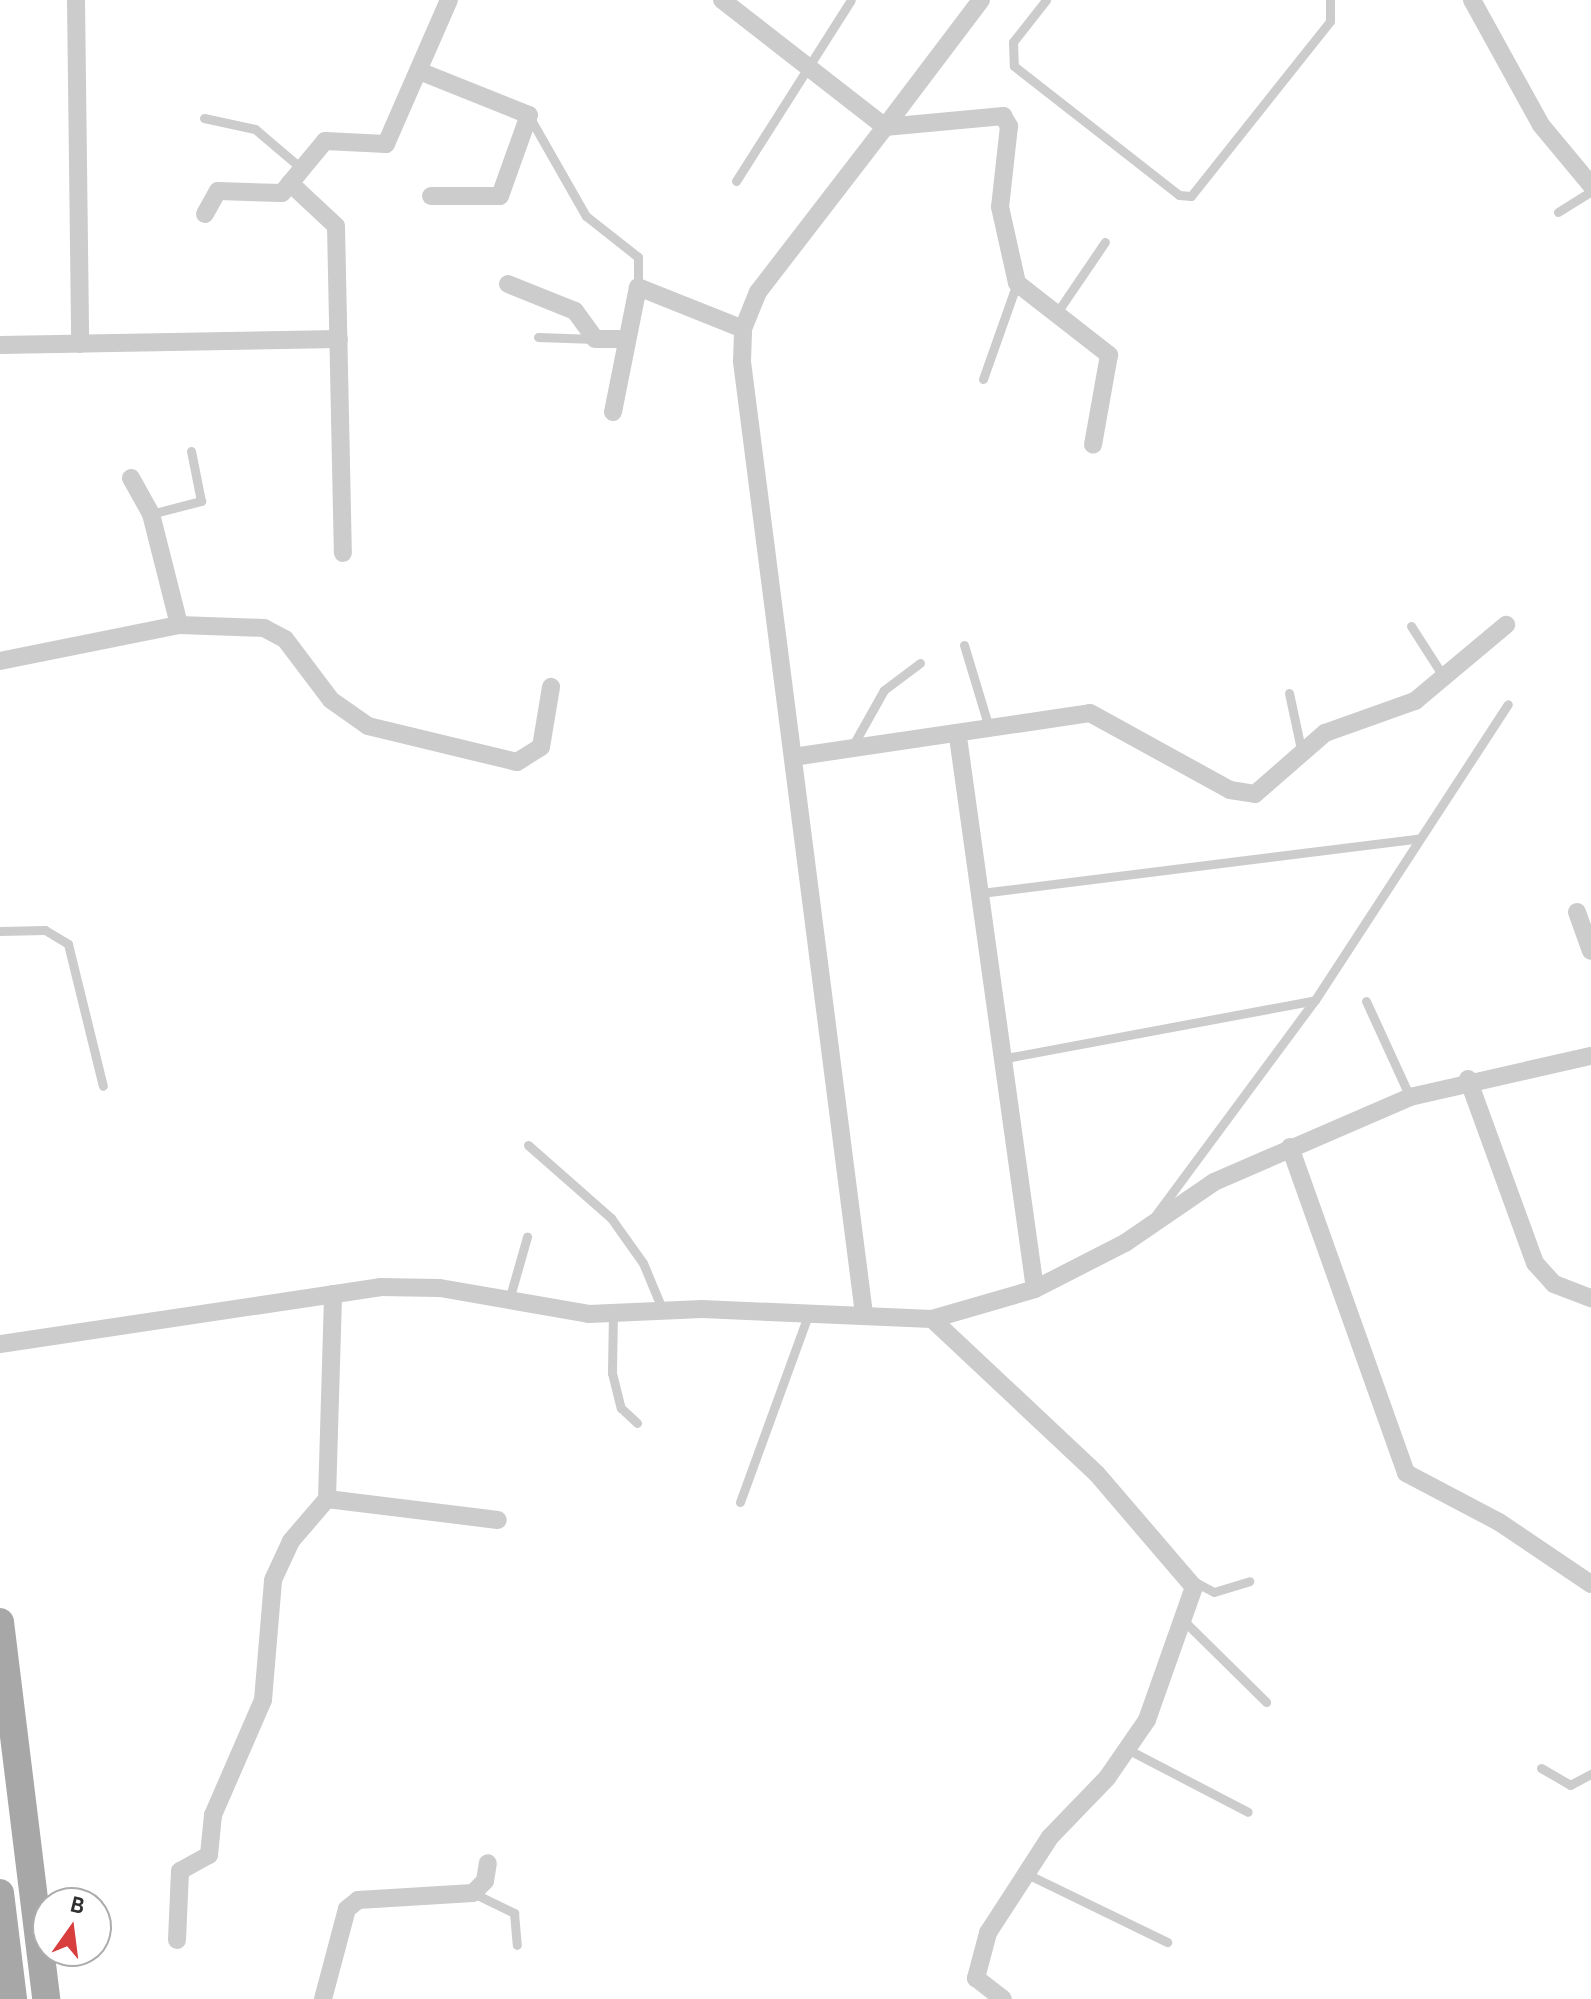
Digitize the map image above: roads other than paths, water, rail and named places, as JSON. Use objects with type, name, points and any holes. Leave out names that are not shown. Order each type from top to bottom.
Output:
[{"type":"main road","points":[[0,1622],[46,1999]]},
{"type":"main road","points":[[0,1893],[13,1999]]},
{"type":"street","points":[[76,0],[80,344]]},
{"type":"street","points":[[205,214],[218,191],[275,197],[325,141],[386,144],[449,0]]},
{"type":"street","points":[[864,1314],[793,757],[743,329],[758,292],[981,0]]},
{"type":"street","points":[[1472,0],[1541,125],[1591,188]]},
{"type":"street","points":[[726,1],[885,127],[1003,116],[1009,126],[1000,207],[1017,283],[1109,355],[1093,445]]},
{"type":"street","points":[[419,71],[529,115],[500,196],[431,196]]},
{"type":"street","points":[[296,175],[336,226],[343,553]]},
{"type":"street","points":[[508,284],[575,311],[595,339],[625,339]]},
{"type":"street","points":[[613,412],[625,339],[638,287],[743,329]]},
{"type":"street","points":[[0,345],[339,339]]},
{"type":"street","points":[[131,478],[151,514],[179,625]]},
{"type":"street","points":[[0,661],[179,625],[264,628],[285,639],[331,700],[368,726],[517,762],[541,747],[551,687]]},
{"type":"street","points":[[793,757],[958,737],[1090,713],[1230,790],[1255,794],[1301,749],[1350,721],[1415,701],[1506,625]]},
{"type":"street","points":[[958,737],[1035,1289]]},
{"type":"street","points":[[1577,912],[1591,951]]},
{"type":"street","points":[[0,1344],[333,1294],[440,1288],[613,1313],[809,1312],[932,1319],[1035,1289],[1146,1228],[1214,1182],[1410,1097],[1468,1079],[1591,1056]]},
{"type":"street","points":[[1468,1079],[1535,1263],[1554,1284],[1591,1298]]},
{"type":"street","points":[[1290,1147],[1406,1473],[1499,1522],[1591,1584]]},
{"type":"street","points":[[177,1940],[180,1871],[209,1855],[213,1815],[263,1700],[273,1580],[291,1541],[327,1499],[333,1294]]},
{"type":"street","points":[[932,1319],[1097,1474],[1192,1579],[1195,1598],[1147,1720],[1127,1749],[1024,1872],[976,1966],[976,1978],[1003,1999]]},
{"type":"street","points":[[327,1499],[498,1520]]},
{"type":"street","points":[[323,1999],[347,1909],[358,1900],[473,1893],[485,1881],[488,1863]]},
{"type":"lane","points":[[736,181],[806,62],[851,0]]},
{"type":"lane","points":[[1046,0],[1013,42],[1014,66],[1179,195],[1191,196],[1330,21],[1330,0]]},
{"type":"lane","points":[[529,115],[586,216],[638,257],[638,287]]},
{"type":"lane","points":[[204,118],[255,129],[296,175]]},
{"type":"lane","points":[[1558,212],[1591,188]]},
{"type":"lane","points":[[1056,314],[1105,242]]},
{"type":"lane","points":[[983,379],[1017,283]]},
{"type":"lane","points":[[538,337],[595,339]]},
{"type":"lane","points":[[151,514],[201,501],[191,451]]},
{"type":"lane","points":[[1411,626],[1445,679]]},
{"type":"lane","points":[[964,645],[990,731]]},
{"type":"lane","points":[[850,750],[884,690],[920,663]]},
{"type":"lane","points":[[1289,693],[1301,749]]},
{"type":"lane","points":[[1146,1228],[1315,1000],[1508,704]]},
{"type":"lane","points":[[981,893],[1420,838]]},
{"type":"lane","points":[[0,931],[45,930],[68,944],[103,1086]]},
{"type":"lane","points":[[1001,1059],[1315,1000]]},
{"type":"lane","points":[[1366,1001],[1410,1097]]},
{"type":"lane","points":[[528,1145],[611,1218],[643,1263],[663,1311]]},
{"type":"lane","points":[[509,1300],[527,1237]]},
{"type":"lane","points":[[740,1502],[809,1312]]},
{"type":"lane","points":[[613,1313],[612,1373],[621,1408],[637,1423]]},
{"type":"lane","points":[[1192,1579],[1214,1592],[1249,1581]]},
{"type":"lane","points":[[1185,1622],[1266,1702]]},
{"type":"lane","points":[[1127,1749],[1248,1812]]},
{"type":"lane","points":[[1541,1768],[1570,1785],[1591,1774]]},
{"type":"lane","points":[[1024,1872],[1167,1942]]},
{"type":"lane","points":[[473,1893],[514,1913],[517,1945]]}]
